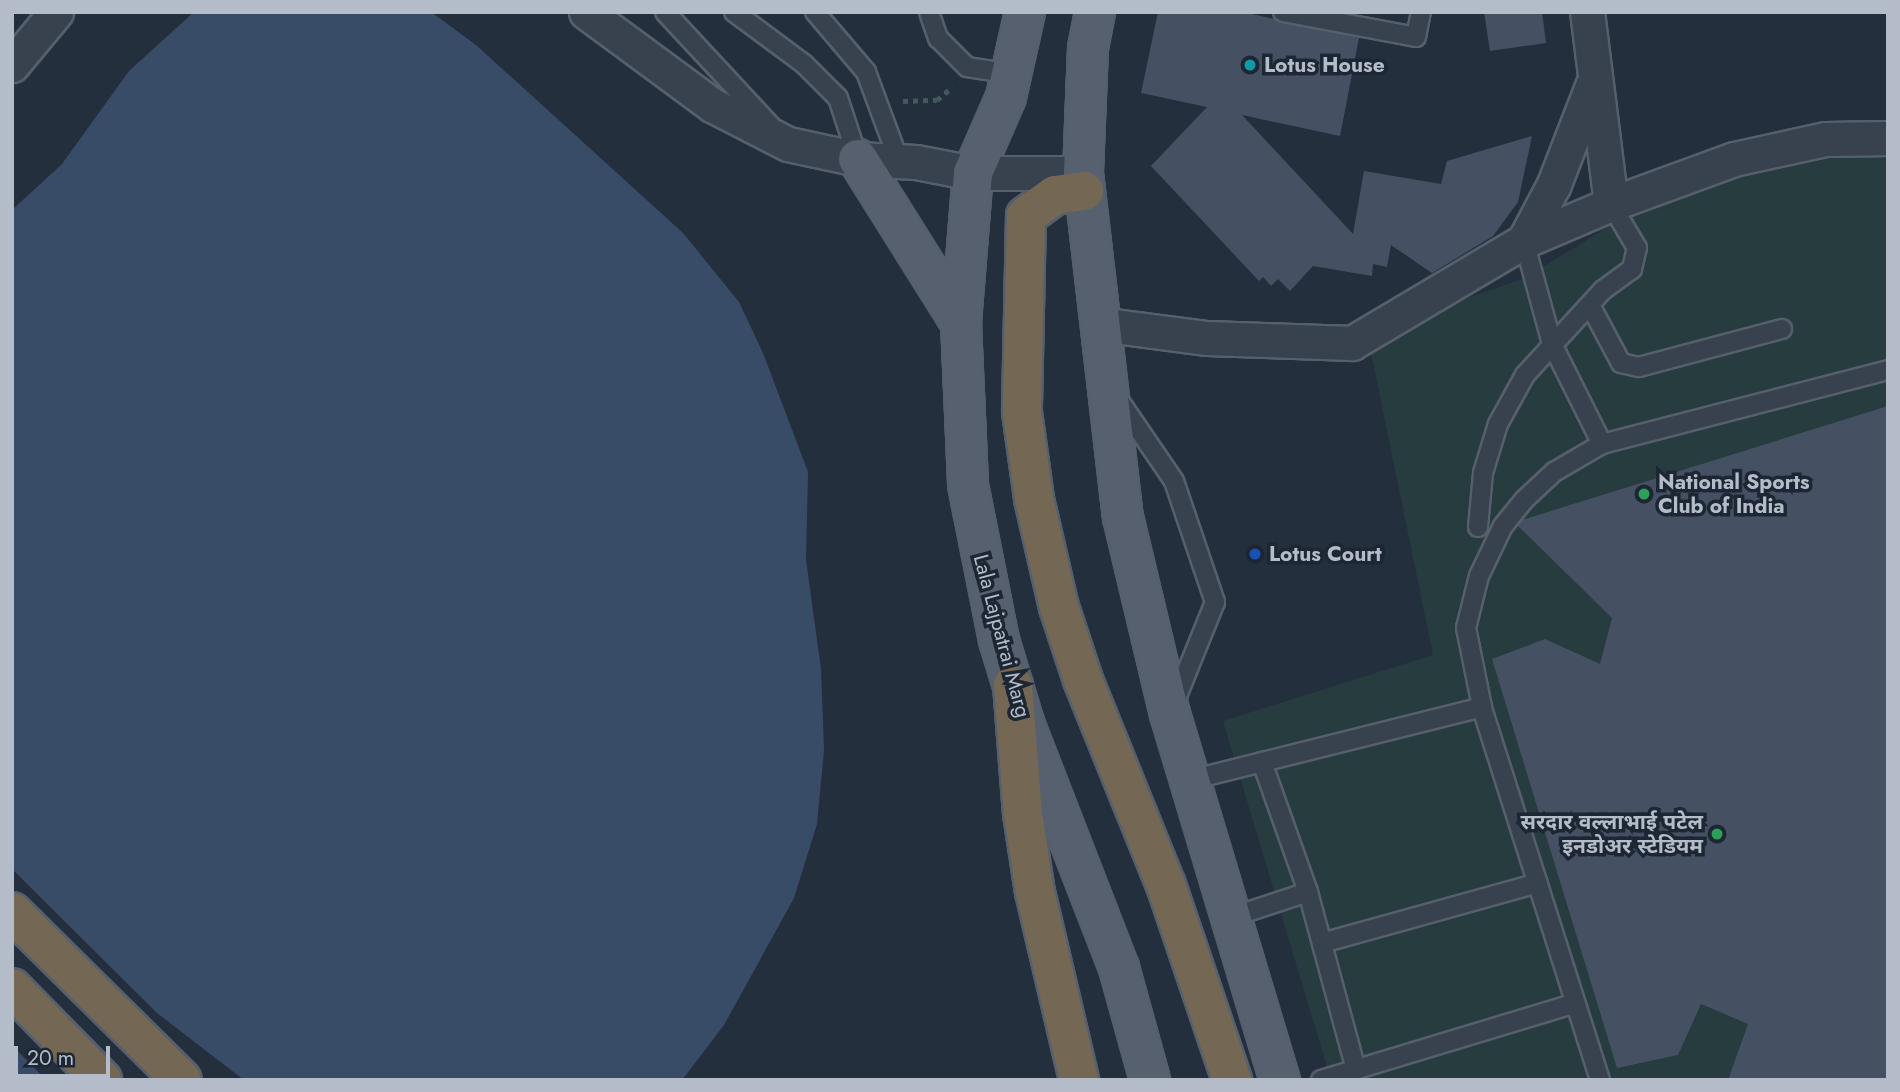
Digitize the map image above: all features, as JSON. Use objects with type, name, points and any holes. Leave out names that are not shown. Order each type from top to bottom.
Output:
[{"type":"highway","points":[[1084,182],[1055,195],[1026,216],[1022,412],[1034,499],[1059,607],[1083,680],[1166,885],[1232,1080]]},
{"type":"highway","points":[[1013,685],[1023,814],[1035,892],[1079,1080]]},
{"type":"highway","points":[[12,912],[182,1080]]},
{"type":"highway","points":[[12,988],[102,1080]]},
{"type":"highway","points":[[126,1024],[210,1080]]},
{"type":"main road","name":"Lala Lajpatrai Marg","points":[[1025,12],[1012,74],[973,173],[961,323],[968,485],[990,603],[1013,685],[1119,968],[1150,1080]]},
{"type":"main road","points":[[1095,12],[1088,48],[1084,182],[1123,517],[1170,714],[1190,780],[1247,912],[1280,1080]]},
{"type":"main road","points":[[859,159],[961,323]]},
{"type":"street","points":[[12,65],[56,12]]},
{"type":"street","points":[[586,12],[712,105],[788,144],[859,159],[899,161],[973,173],[1084,182]]},
{"type":"street","points":[[1587,12],[1611,204]]},
{"type":"street","points":[[1524,241],[1554,184],[1595,78]]},
{"type":"street","points":[[1099,324],[1207,338],[1352,343],[1524,241],[1611,204],[1734,159],[1826,139],[1888,138]]},
{"type":"lane","points":[[665,12],[788,144]]},
{"type":"lane","points":[[734,12],[804,64],[838,98],[859,159]]},
{"type":"lane","points":[[815,12],[866,72],[899,161]]},
{"type":"lane","points":[[929,12],[938,38],[967,67],[1012,74]]},
{"type":"lane","points":[[1283,12],[1416,37],[1421,12]]},
{"type":"lane","points":[[1478,527],[1483,473],[1498,424],[1525,375],[1590,305],[1632,269],[1637,248],[1611,204]]},
{"type":"lane","points":[[1524,241],[1552,344],[1602,444]]},
{"type":"lane","points":[[1590,305],[1621,363],[1639,367],[1783,329]]},
{"type":"lane","points":[[1600,1080],[1573,1004],[1482,707],[1466,628],[1479,576],[1503,526],[1524,500],[1553,472],[1602,444],[1888,370]]},
{"type":"lane","points":[[1106,381],[1174,481],[1215,602],[1170,714]]},
{"type":"lane","points":[[1190,780],[1482,707]]},
{"type":"lane","points":[[1262,762],[1308,892],[1356,1070]]},
{"type":"lane","points":[[1322,943],[1538,883]]},
{"type":"lane","points":[[1247,912],[1308,892]]},
{"type":"lane","points":[[1321,1080],[1573,1004]]},
{"type":"green space","name":"National Sports Club of India","points":[[1888,142],[1888,1080],[1331,1080],[1223,721],[1433,655],[1367,333],[1525,278],[1691,176]]},
{"type":"water","points":[[194,12],[431,12],[476,45],[683,233],[739,302],[763,353],[808,472],[806,560],[821,669],[824,750],[817,824],[794,898],[724,1025],[682,1080],[12,1080],[12,210],[62,164],[129,71]]},
{"type":"pier","points":[[12,869],[157,1013],[244,1080],[46,1080],[12,1045]]},
{"type":"building","points":[[1158,12],[1243,12],[1359,38],[1340,136],[1242,115],[1353,234],[1364,171],[1441,184],[1447,161],[1532,136],[1518,202],[1493,236],[1432,273],[1391,245],[1387,267],[1373,264],[1372,276],[1313,266],[1290,291],[1278,279],[1271,286],[1263,277],[1259,281],[1151,166],[1207,107],[1141,93]]},
{"type":"building","points":[[1484,12],[1542,12],[1546,43],[1490,51]]},
{"type":"building","name":"सरदार वल्लाभाई पटेल इनडोअर स्टेडियम","points":[[1888,406],[1888,1080],[1728,1080],[1748,1024],[1701,1004],[1678,1055],[1617,1068],[1492,659],[1545,639],[1600,664],[1612,618],[1518,526],[1522,520]]},
{"type":"place","name":"Lotus House","points":[[1250,65]]},
{"type":"place","name":"National Sports Club of India","points":[[1644,494]]},
{"type":"place","name":"Lotus Court","points":[[1255,554]]},
{"type":"place","name":"सरदार वल्लाभाई पटेल इनडोअर स्टेडियम","points":[[1717,834]]}]
